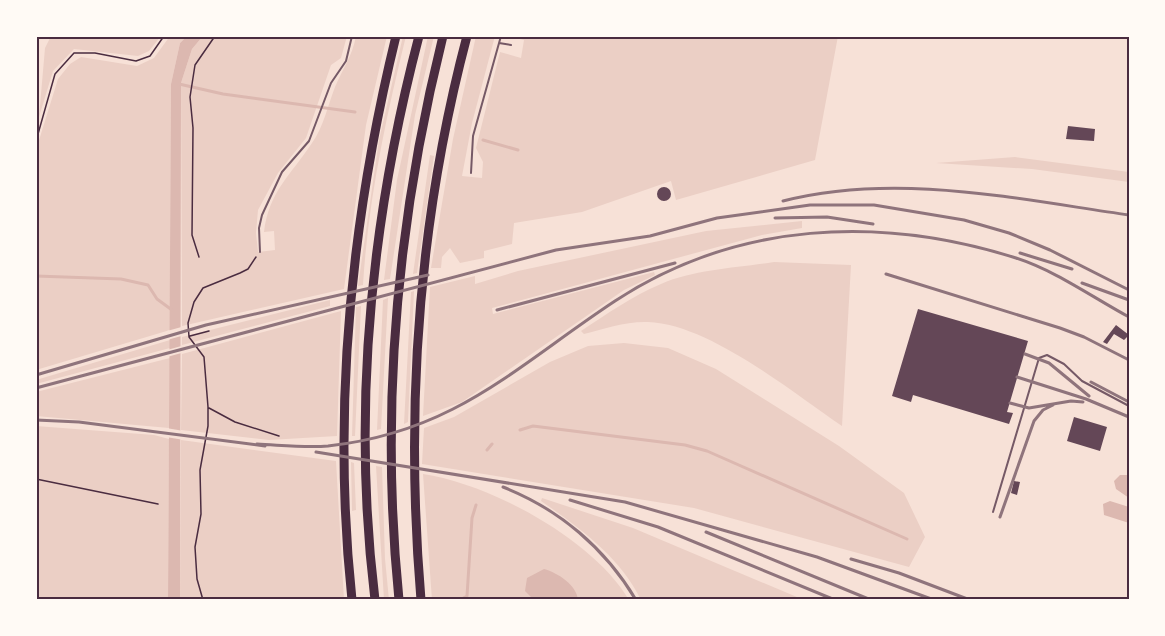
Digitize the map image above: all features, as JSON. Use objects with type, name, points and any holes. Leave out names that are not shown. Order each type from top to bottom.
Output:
[{"type":"highway","points":[[352,600],[344,482],[353,271],[366,177],[396,36]]},
{"type":"highway","points":[[375,600],[366,460],[368,339],[388,172],[400,108],[420,36]]},
{"type":"highway","points":[[399,600],[392,481],[396,305],[411,189],[443,36]]},
{"type":"highway","points":[[422,600],[414,484],[416,341],[433,195],[467,36]]},
{"type":"lane","points":[[260,252],[259,228],[271,196],[282,172],[309,141],[331,83],[346,61],[352,36]]},
{"type":"lane","points":[[471,173],[473,136],[501,36]]},
{"type":"lane","points":[[499,44],[511,45]]},
{"type":"lane","points":[[993,512],[1039,358],[1047,355],[1064,364],[1082,381],[1129,406]]},
{"type":"path","points":[[36,141],[55,74],[74,53],[95,53],[136,61],[150,56],[164,36]]},
{"type":"path","points":[[199,257],[192,235],[194,128],[190,97],[195,66],[215,36]]},
{"type":"path","points":[[203,600],[197,579],[195,547],[201,514],[201,460],[208,426],[208,407],[204,357],[189,336],[188,323],[200,291],[248,269],[260,252]]},
{"type":"path","points":[[189,336],[209,330]]},
{"type":"path","points":[[208,407],[235,422],[279,436]]},
{"type":"path","points":[[36,479],[158,504]]},
{"type":"shaded area","points":[[51,36],[161,36],[149,51],[138,56],[74,49],[53,71],[39,117],[45,48]]},
{"type":"shaded area","points":[[170,36],[187,36],[180,43],[171,84],[170,330],[36,370],[36,150],[58,79],[70,64],[81,57],[137,66],[154,58]]},
{"type":"shaded area","points":[[187,36],[203,36],[192,49],[181,83],[180,600],[168,600],[171,84],[180,43]]},
{"type":"shaded area","points":[[203,36],[347,36],[341,58],[331,65],[306,138],[278,173],[258,210],[256,233],[258,252],[275,250],[274,231],[264,232],[271,205],[282,184],[319,130],[356,36],[387,36],[366,125],[344,289],[182,326],[181,83],[192,49]]},
{"type":"shaded area","points":[[403,36],[406,36],[385,128],[369,222],[363,285],[358,286],[379,140]]},
{"type":"shaded area","points":[[428,36],[434,36],[415,115],[390,279],[384,280],[397,180]]},
{"type":"shaded area","points":[[476,36],[495,36],[472,123],[462,176],[482,178],[483,162],[476,148],[500,52],[521,58],[524,40],[508,36],[838,36],[815,160],[676,200],[671,181],[582,212],[514,223],[512,244],[484,251],[484,258],[460,263],[450,248],[442,257],[441,268],[431,268],[453,139]]},
{"type":"shaded area","points":[[430,155],[434,156],[417,273],[413,274]]},
{"type":"shaded area","points":[[1015,157],[1129,172],[1129,182],[1032,169],[936,163]]},
{"type":"shaded area","points":[[802,221],[802,228],[762,235],[492,308],[493,314],[654,272],[655,275],[624,290],[462,402],[423,416],[430,287],[475,276],[475,284],[518,271],[706,231]]},
{"type":"shaded area","points":[[774,262],[851,265],[842,426],[749,362],[697,334],[672,326],[648,322],[624,324],[584,334],[581,331],[630,300],[674,279],[702,272]]},
{"type":"shaded area","points":[[414,291],[408,422],[404,424],[411,292]]},
{"type":"shaded area","points":[[388,298],[381,429],[377,430],[383,300]]},
{"type":"shaded area","points":[[330,300],[330,306],[182,345],[182,337]]},
{"type":"shaded area","points":[[361,306],[355,436],[352,436],[356,307]]},
{"type":"shaded area","points":[[341,311],[337,436],[269,440],[181,430],[182,354]]},
{"type":"shaded area","points":[[170,340],[170,348],[36,384],[36,380]]},
{"type":"shaded area","points":[[624,343],[668,348],[716,369],[839,446],[904,493],[925,537],[909,567],[694,508],[422,464],[424,428],[454,417],[550,362],[588,346]]},
{"type":"shaded area","points":[[170,358],[169,428],[36,416],[36,392]]},
{"type":"shaded area","points":[[36,426],[154,435],[169,439],[168,600],[36,600]]},
{"type":"shaded area","points":[[181,440],[336,461],[344,600],[180,600]]},
{"type":"shaded area","points":[[351,462],[354,463],[356,510],[352,511]]},
{"type":"shaded area","points":[[376,466],[382,467],[385,559],[389,600],[384,600]]},
{"type":"shaded area","points":[[423,474],[479,489],[538,518],[592,556],[613,578],[629,600],[432,600]]},
{"type":"shaded area","points":[[1120,475],[1129,475],[1129,498],[1116,489],[1114,481]]},
{"type":"shaded area","points":[[542,498],[633,528],[804,600],[641,600],[622,570],[598,544],[541,501]]},
{"type":"shaded area","points":[[1110,501],[1129,507],[1129,523],[1104,515],[1103,504]]},
{"type":"shaded area","points":[[544,569],[566,580],[574,589],[578,600],[534,600],[525,591],[527,578]]},
{"type":"pier","points":[[185,326],[185,335],[167,340],[167,331]]},
{"type":"pier","points":[[185,345],[185,352],[167,357],[167,350]]},
{"type":"pier","points":[[166,428],[184,431],[184,440],[166,437]]},
{"type":"building","points":[[1068,126],[1095,129],[1094,141],[1066,139]]},
{"type":"building","points":[[664,187],[669,189],[671,194],[669,199],[664,201],[659,199],[657,194],[659,189]]},
{"type":"building","points":[[918,309],[1028,341],[1007,412],[1013,413],[1009,424],[913,395],[911,402],[892,396]]},
{"type":"building","points":[[1116,325],[1129,335],[1124,340],[1114,334],[1107,344],[1103,342]]},
{"type":"building","points":[[1074,417],[1107,427],[1100,451],[1067,441]]},
{"type":"building","points":[[1014,481],[1020,482],[1017,495],[1011,493]]},
{"type":"waterway","points":[[179,84],[223,94],[355,112]]},
{"type":"waterway","points":[[483,140],[518,150]]},
{"type":"waterway","points":[[36,276],[121,279],[148,285],[157,299],[172,310]]},
{"type":"waterway","points":[[520,430],[533,426],[685,445],[707,451],[907,539]]},
{"type":"waterway","points":[[487,450],[492,444]]},
{"type":"waterway","points":[[460,600],[467,596],[472,518],[476,505]]},
{"type":"railway","points":[[783,201],[826,193],[912,188],[1000,196],[1129,215]]},
{"type":"railway","points":[[36,388],[556,250],[650,236],[717,218],[810,205],[874,205],[964,220],[1009,233],[1050,250],[1129,290]]},
{"type":"railway","points":[[775,218],[827,217],[873,224]]},
{"type":"railway","points":[[257,444],[328,446],[373,438],[412,427],[482,393],[615,301],[662,274],[710,254],[760,241],[810,233],[862,232],[913,235],[965,244],[1031,263],[1129,317]]},
{"type":"railway","points":[[1020,253],[1072,269]]},
{"type":"railway","points":[[497,310],[675,263]]},
{"type":"railway","points":[[886,274],[1060,328],[1084,337],[1129,360]]},
{"type":"railway","points":[[36,375],[206,325],[428,275]]},
{"type":"railway","points":[[1082,283],[1129,300]]},
{"type":"railway","points":[[1025,354],[1049,363],[1089,396]]},
{"type":"railway","points":[[1017,377],[1086,399],[1129,417]]},
{"type":"railway","points":[[1091,382],[1129,402]]},
{"type":"railway","points":[[1010,403],[1029,408],[1071,401],[1083,402]]},
{"type":"railway","points":[[1000,517],[1034,421],[1043,410],[1053,405]]},
{"type":"railway","points":[[36,420],[79,422],[265,446]]},
{"type":"railway","points":[[316,452],[625,502],[817,557],[934,600]]},
{"type":"railway","points":[[503,487],[543,507],[579,532],[610,564],[636,600]]},
{"type":"railway","points":[[570,500],[658,527],[835,600]]},
{"type":"railway","points":[[706,532],[871,600]]},
{"type":"railway","points":[[851,559],[899,573],[970,600]]}]
